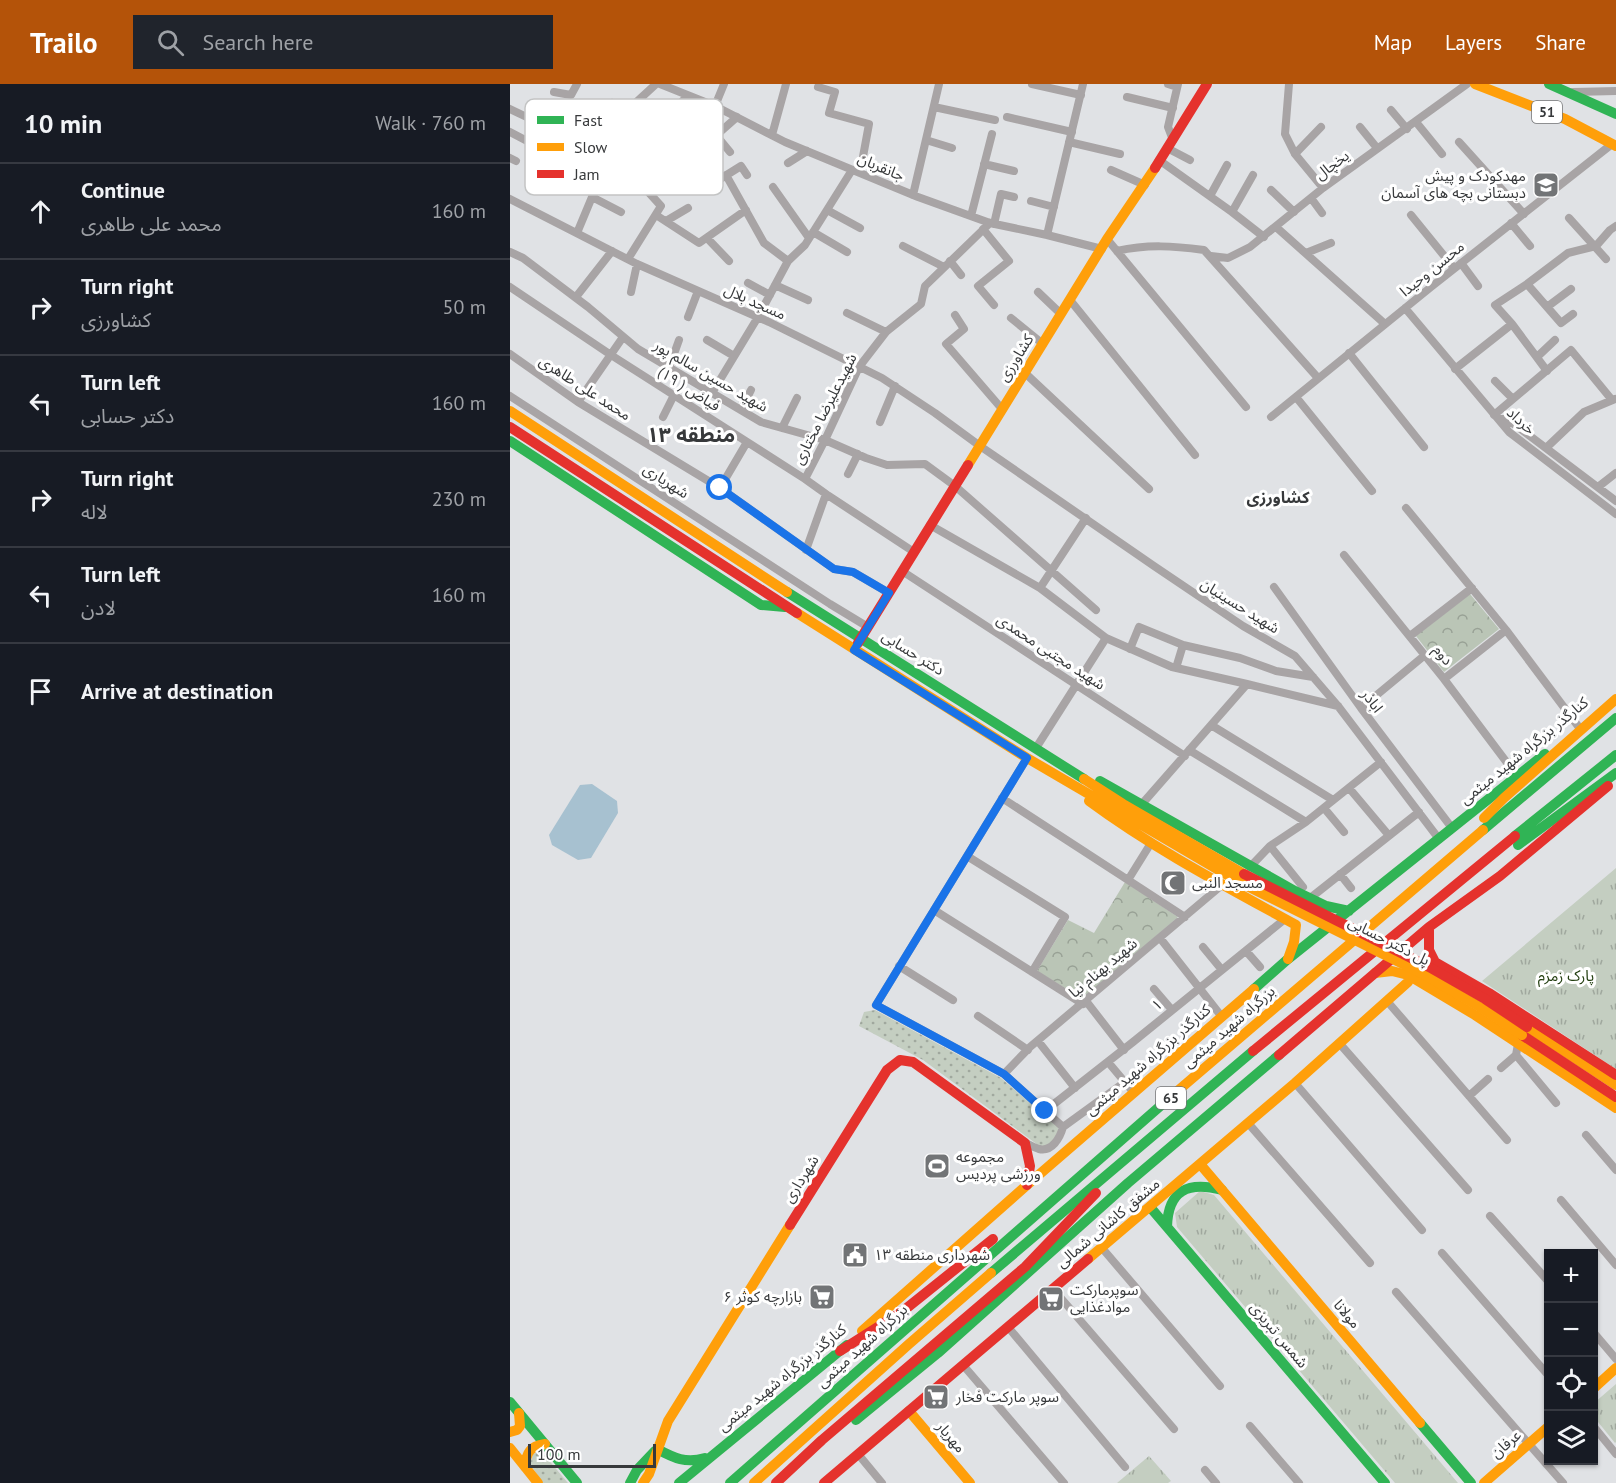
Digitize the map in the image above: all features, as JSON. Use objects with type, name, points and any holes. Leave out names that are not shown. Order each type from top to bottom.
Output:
[{"type":"main road","name":"کشاورزی","points":[[854,650],[1002,409],[1207,84]]},
{"type":"main road","name":"51","points":[[1475,84],[1534,106],[1614,145]]},
{"type":"main road","name":"51","points":[[1549,84],[1565,88],[1616,114]]},
{"type":"main road","name":"دکتر حسابی","points":[[510,411],[807,605],[1123,804],[1244,874]]},
{"type":"main road","name":"دکتر حسابی","points":[[510,427],[786,607],[1027,758],[1244,874]]},
{"type":"main road","points":[[510,441],[761,605],[786,607]]},
{"type":"main road","points":[[1428,875],[1504,798],[1616,698]]},
{"type":"main road","name":"کنارگذر بزرگراه شهید میثمی","points":[[679,1483],[840,1351],[1288,959],[1616,698]]},
{"type":"main road","name":"بزرگراه شهید میثمی","points":[[730,1483],[948,1289],[1428,875],[1616,718]]},
{"type":"main road","points":[[1036,748],[1142,804],[1188,832],[1244,874],[1337,910],[1349,911]]},
{"type":"main road","name":"بزرگراه شهید میثمی","points":[[754,1483],[958,1300],[1158,1130],[1443,894],[1616,755]]},
{"type":"main road","points":[[1027,758],[1126,828],[1222,885],[1296,925],[1302,925],[1312,918],[1315,913],[1311,900]]},
{"type":"main road","points":[[1443,894],[1491,865],[1616,773]]},
{"type":"main road","points":[[777,1483],[938,1353],[1128,1183],[1429,927],[1500,876],[1616,780]]},
{"type":"main road","name":"پل دکتر حسابی","points":[[1244,874],[1429,967],[1485,999],[1521,1040]]},
{"type":"main road","points":[[1288,959],[1294,942],[1296,925]]},
{"type":"main road","points":[[1429,927],[1428,944],[1435,962],[1489,993],[1616,1075]]},
{"type":"main road","name":"مشفق کاشانی شمالی","points":[[824,1483],[1295,1083],[1412,981],[1424,966],[1435,962]]},
{"type":"main road","points":[[1375,973],[1392,971],[1408,975],[1412,981],[1521,1040],[1616,1097]]},
{"type":"main road","points":[[1521,1040],[1616,1085]]},
{"type":"main road","points":[[1521,1040],[1616,1108]]},
{"type":"main road","name":"شهرداری","points":[[644,1483],[668,1421],[887,1070],[900,1060],[913,1062],[1025,1143]]},
{"type":"main road","points":[[840,1351],[903,1311],[1118,1137],[1148,1117]]},
{"type":"main road","points":[[777,1483],[822,1440],[1025,1267],[1158,1130]]},
{"type":"main road","points":[[1025,1143],[1030,1166],[1027,1185]]},
{"type":"main road","name":"مولانا","points":[[1200,1164],[1471,1483]]},
{"type":"main road","points":[[1167,1227],[1166,1214],[1169,1204],[1187,1188],[1200,1185],[1222,1190]]},
{"type":"main road","name":"شمس تبریزی","points":[[1150,1207],[1385,1483]]},
{"type":"main road","points":[[1598,1384],[1616,1368]]},
{"type":"main road","points":[[510,1402],[577,1483]]},
{"type":"main road","name":"مهریار","points":[[909,1411],[970,1483]]},
{"type":"main road","points":[[510,1432],[520,1428],[522,1422],[519,1412]]},
{"type":"main road","name":"عرفان","points":[[1484,1483],[1544,1431]]},
{"type":"main road","points":[[525,1467],[525,1456],[529,1450],[537,1444],[545,1444]]},
{"type":"main road","points":[[510,1448],[538,1483]]},
{"type":"main road","points":[[630,1483],[637,1470],[657,1449],[687,1462],[709,1457]]},
{"type":"street","points":[[554,92],[571,95],[577,84]]},
{"type":"street","points":[[640,99],[658,84]]},
{"type":"street","name":"جانقربان","points":[[658,84],[696,99]]},
{"type":"street","points":[[718,99],[724,84]]},
{"type":"street","points":[[772,135],[786,84]]},
{"type":"street","points":[[913,195],[939,84]]},
{"type":"street","points":[[1032,84],[1080,95]]},
{"type":"street","points":[[1047,235],[1083,84]]},
{"type":"street","points":[[1168,84],[1178,86],[1168,127],[1170,144],[1190,160]]},
{"type":"street","points":[[1289,84],[1285,134],[1295,154],[1323,188]]},
{"type":"street","name":"یخچال","points":[[1211,256],[1228,258],[1250,247],[1323,188],[1467,84]]},
{"type":"street","points":[[712,393],[789,261],[805,245],[856,171],[869,124],[829,113],[835,92],[818,87]]},
{"type":"street","points":[[1565,88],[1616,90]]},
{"type":"street","points":[[685,99],[688,96]]},
{"type":"street","points":[[1127,98],[1173,108]]},
{"type":"street","points":[[934,106],[995,120]]},
{"type":"street","points":[[510,109],[525,116]]},
{"type":"street","name":"جانقربان","points":[[723,110],[807,151],[913,195],[971,216],[989,226],[1105,244]]},
{"type":"street","points":[[1391,110],[1407,129]]},
{"type":"street","points":[[723,129],[737,117]]},
{"type":"street","points":[[1007,117],[1072,132]]},
{"type":"street","points":[[1416,122],[1442,154]]},
{"type":"street","points":[[1295,154],[1321,127]]},
{"type":"street","points":[[1360,127],[1377,148]]},
{"type":"street","points":[[510,132],[525,140]]},
{"type":"street","points":[[971,216],[992,134]]},
{"type":"street","points":[[926,140],[952,148]]},
{"type":"street","points":[[1069,142],[1120,154]]},
{"type":"street","points":[[1460,142],[1524,214]]},
{"type":"street","points":[[723,144],[730,152]]},
{"type":"street","name":"محسن وحیدا","points":[[1271,417],[1405,308],[1614,145]]},
{"type":"street","points":[[788,163],[807,151]]},
{"type":"street","points":[[1159,160],[1264,237]]},
{"type":"street","points":[[984,164],[1014,171]]},
{"type":"street","points":[[1210,196],[1227,165]]},
{"type":"street","points":[[723,177],[741,166],[747,175]]},
{"type":"street","points":[[1111,170],[1145,185]]},
{"type":"street","points":[[726,175],[764,243],[789,261]]},
{"type":"street","points":[[1232,212],[1253,175]]},
{"type":"street","points":[[773,187],[811,235],[847,252]]},
{"type":"street","points":[[1271,190],[1294,212]]},
{"type":"street","points":[[994,305],[978,286],[1009,261],[989,226],[1001,194],[1014,197]]},
{"type":"street","points":[[628,259],[661,206],[651,195]]},
{"type":"street","points":[[577,233],[592,197],[621,212]]},
{"type":"street","points":[[1311,198],[1322,213]]},
{"type":"street","name":"مسجد بلال","points":[[510,199],[612,252],[758,317],[882,378],[980,446]]},
{"type":"street","points":[[1031,201],[1054,207]]},
{"type":"street","points":[[666,221],[688,208]]},
{"type":"street","points":[[656,214],[699,243],[746,210]]},
{"type":"street","points":[[827,210],[860,228]]},
{"type":"street","points":[[1411,215],[1478,286]]},
{"type":"street","points":[[1569,218],[1606,259]]},
{"type":"street","points":[[1511,224],[1530,246]]},
{"type":"street","name":"شهیدعلیرضا مختاری","points":[[805,479],[859,367],[886,332],[921,304],[925,286],[989,226]]},
{"type":"street","points":[[1547,371],[1495,305],[1569,252],[1596,246],[1616,226]]},
{"type":"street","points":[[1276,227],[1385,324]]},
{"type":"street","points":[[707,238],[729,261]]},
{"type":"street","points":[[1306,253],[1331,243]]},
{"type":"street","points":[[1105,244],[1117,251],[1246,407]]},
{"type":"street","points":[[903,246],[947,264],[961,274]]},
{"type":"street","points":[[1117,251],[1137,246],[1178,246],[1204,250],[1318,378]]},
{"type":"street","name":"شهید حسین سالم پور","points":[[510,252],[523,258],[576,297],[638,350],[760,422],[825,440],[887,465],[925,464],[955,486],[1096,610]]},
{"type":"street","points":[[576,297],[612,252]]},
{"type":"street","points":[[631,292],[637,264]]},
{"type":"street","points":[[748,283],[770,295]]},
{"type":"street","points":[[1527,284],[1561,323],[1573,314]]},
{"type":"street","points":[[775,285],[808,300]]},
{"type":"street","name":"فیاض ( ۱۹)","points":[[510,287],[914,552]]},
{"type":"street","points":[[1547,307],[1571,289]]},
{"type":"street","points":[[688,317],[698,291]]},
{"type":"street","points":[[1038,292],[1061,315]]},
{"type":"street","points":[[1070,300],[1195,455]]},
{"type":"street","points":[[1405,308],[1494,415],[1572,350],[1614,399],[1584,412],[1546,448]]},
{"type":"street","points":[[848,313],[886,332]]},
{"type":"street","points":[[955,315],[964,328],[946,344],[1002,409]]},
{"type":"street","points":[[1011,318],[1043,344]]},
{"type":"street","points":[[1455,369],[1512,324]]},
{"type":"street","points":[[578,402],[623,337]]},
{"type":"street","points":[[669,368],[679,340]]},
{"type":"street","points":[[707,340],[734,356]]},
{"type":"street","points":[[1537,357],[1555,340]]},
{"type":"street","points":[[1349,353],[1424,447]]},
{"type":"street","name":"محمد علی طاهری","points":[[510,354],[578,402],[720,488],[834,569],[853,572],[889,593]]},
{"type":"street","points":[[1025,374],[1149,489]]},
{"type":"street","points":[[1496,381],[1514,399]]},
{"type":"street","points":[[880,422],[895,386]]},
{"type":"street","points":[[741,410],[751,390]]},
{"type":"street","name":"شهریاری","points":[[510,396],[868,627]]},
{"type":"street","points":[[663,417],[674,396]]},
{"type":"street","points":[[1296,397],[1372,491]]},
{"type":"street","points":[[782,428],[797,398]]},
{"type":"street","name":"خرداد","points":[[1494,415],[1515,424],[1616,501]]},
{"type":"street","name":"خرداد","points":[[1494,415],[1509,432],[1616,514]]},
{"type":"street","points":[[720,488],[747,442]]},
{"type":"street","name":"شهید حسینیان","points":[[980,446],[1242,626],[1295,656],[1338,705],[1439,839]]},
{"type":"street","points":[[848,474],[858,454]]},
{"type":"street","points":[[1598,487],[1616,472]]},
{"type":"street","points":[[806,550],[826,494]]},
{"type":"street","points":[[1406,508],[1506,630],[1578,726]]},
{"type":"street","points":[[1040,588],[1086,518]]},
{"type":"street","points":[[930,525],[1040,588],[1106,638],[1130,649],[1176,668],[1338,705]]},
{"type":"street","name":"دوم","points":[[1344,555],[1444,679],[1517,776]]},
{"type":"street","name":"شهید مجتبی محمدی","points":[[902,571],[1077,685],[1187,753],[1306,822]]},
{"type":"street","name":"اباذر","points":[[1274,587],[1361,708],[1452,828]]},
{"type":"street","points":[[1410,636],[1472,588]]},
{"type":"street","points":[[1130,649],[1139,627],[1183,645],[1240,658],[1276,671],[1313,677]]},
{"type":"street","points":[[1444,679],[1506,630]]},
{"type":"street","points":[[1036,748],[1106,638]]},
{"type":"street","points":[[1176,668],[1183,645]]},
{"type":"street","points":[[1361,708],[1425,655]]},
{"type":"street","points":[[1142,804],[1246,684]]},
{"type":"street","points":[[1211,724],[1333,801]]},
{"type":"street","points":[[1027,758],[876,1005],[1004,1074],[1063,1127]]},
{"type":"street","points":[[1244,874],[1270,846],[1306,822],[1381,762]]},
{"type":"street","points":[[1349,788],[1386,832]]},
{"type":"street","points":[[1002,798],[1185,917]]},
{"type":"street","points":[[1324,808],[1344,832]]},
{"type":"street","points":[[1311,900],[1340,874],[1419,812]]},
{"type":"street","points":[[1128,880],[1151,843]]},
{"type":"street","points":[[1270,846],[1303,887]]},
{"type":"street","points":[[967,856],[1065,917],[1032,972]]},
{"type":"street","points":[[1340,874],[1351,888]]},
{"type":"street","name":"شهید بهنام نیا","points":[[1004,1074],[1038,1041],[1222,885]]},
{"type":"street","points":[[934,910],[1084,1002],[1124,1050]]},
{"type":"street","name":"۱","points":[[1045,1111],[1285,919]]},
{"type":"street","points":[[1160,938],[1222,1017]]},
{"type":"street","points":[[1203,947],[1222,970]]},
{"type":"street","points":[[1246,951],[1260,967]]},
{"type":"street","points":[[899,966],[953,1000]]},
{"type":"street","points":[[1154,989],[1172,1010]]},
{"type":"street","points":[[1387,1001],[1507,1140]]},
{"type":"street","points":[[978,1016],[1028,1050]]},
{"type":"street","points":[[1501,1068],[1521,1040],[1557,1103]]},
{"type":"street","points":[[1038,1041],[1075,1088]]},
{"type":"street","points":[[1340,1044],[1468,1190]]},
{"type":"street","points":[[1108,1062],[1134,1093]]},
{"type":"street","points":[[1469,1096],[1488,1079]]},
{"type":"street","points":[[1025,1143],[1042,1150],[1050,1148],[1060,1136],[1063,1127],[1125,1082]]},
{"type":"street","points":[[1295,1083],[1422,1230]]},
{"type":"street","points":[[1248,1122],[1370,1263]]},
{"type":"street","points":[[1586,1135],[1616,1170]]},
{"type":"street","points":[[1561,1200],[1616,1265]]},
{"type":"street","points":[[1490,1216],[1544,1276]]},
{"type":"street","points":[[1102,1248],[1220,1386]]},
{"type":"street","points":[[1442,1253],[1544,1370]]},
{"type":"street","points":[[1053,1289],[1174,1430]]},
{"type":"street","points":[[1396,1292],[1563,1483]]},
{"type":"street","points":[[1008,1327],[1125,1467]]},
{"type":"street","points":[[1598,1339],[1616,1359]]},
{"type":"street","points":[[963,1365],[1064,1483]]},
{"type":"street","points":[[1250,1426],[1299,1483]]},
{"type":"street","points":[[1598,1433],[1616,1454]]},
{"type":"street","points":[[858,1454],[882,1483]]},
{"type":"street","points":[[1205,1470],[1216,1483]]},
{"type":"green space","points":[[1470,594],[1499,629],[1444,672],[1416,636]]},
{"type":"green space","name":"پارک زمزم","points":[[1616,868],[1616,1069],[1482,981]]},
{"type":"green space","points":[[1125,882],[1178,917],[1083,999],[1037,971],[1068,920],[1094,933]]},
{"type":"green space","points":[[875,1010],[1001,1078],[1058,1127],[1058,1135],[1050,1146],[1042,1148],[923,1060],[859,1026],[864,1012]]},
{"type":"green space","points":[[1200,1191],[1214,1195],[1458,1483],[1395,1483],[1177,1227],[1175,1213]]},
{"type":"green space","points":[[1616,1384],[1615,1443],[1598,1422],[1598,1400]]},
{"type":"green space","points":[[541,1451],[568,1483],[543,1483],[530,1464],[533,1454]]},
{"type":"green space","points":[[1149,1456],[1171,1481],[1168,1483],[1117,1483]]},
{"type":"water","points":[[592,784],[617,801],[618,813],[591,858],[578,860],[552,845],[549,835],[580,785]]},
{"type":"traffic: fast","points":[[1549,84],[1616,114]]},
{"type":"traffic: fast","points":[[510,441],[761,605],[785,607]]},
{"type":"traffic: fast","points":[[787,592],[1084,779]]},
{"type":"traffic: fast","points":[[1483,830],[1616,718]]},
{"type":"traffic: fast","points":[[1254,989],[1288,959],[1545,754]]},
{"type":"traffic: fast","points":[[1515,836],[1616,755]]},
{"type":"traffic: fast","points":[[1518,845],[1616,773]]},
{"type":"traffic: fast","points":[[1100,781],[1295,891],[1326,906],[1349,911]]},
{"type":"traffic: fast","points":[[991,1273],[1253,1051]]},
{"type":"traffic: fast","points":[[856,1420],[938,1353],[1128,1183],[1279,1055]]},
{"type":"traffic: fast","points":[[730,1483],[1174,1094]]},
{"type":"traffic: fast","points":[[1167,1227],[1171,1204],[1182,1191],[1199,1187],[1222,1190]]},
{"type":"traffic: fast","points":[[1150,1207],[1385,1483]]},
{"type":"traffic: fast","points":[[679,1483],[847,1345]]},
{"type":"traffic: fast","points":[[510,1402],[577,1483]]},
{"type":"traffic: fast","points":[[1420,1423],[1471,1483]]},
{"type":"traffic: fast","points":[[657,1449],[680,1459],[705,1458]]},
{"type":"traffic: fast","points":[[630,1483],[637,1470],[655,1451]]},
{"type":"traffic: slow","points":[[1475,84],[1565,119],[1616,146]]},
{"type":"traffic: slow","points":[[968,465],[1107,239],[1155,168]]},
{"type":"traffic: slow","points":[[510,411],[787,592]]},
{"type":"traffic: slow","points":[[797,613],[1027,758],[1239,882]]},
{"type":"traffic: slow","points":[[1484,818],[1616,699]]},
{"type":"traffic: slow","points":[[1084,779],[1244,874]]},
{"type":"traffic: slow","points":[[1089,801],[1164,851],[1296,925],[1294,942],[1288,959]]},
{"type":"traffic: slow","points":[[1174,1094],[1483,830]]},
{"type":"traffic: slow","points":[[1239,882],[1423,974],[1480,1007],[1522,1035]]},
{"type":"traffic: slow","points":[[1375,973],[1392,971],[1408,975],[1475,1015],[1616,1108]]},
{"type":"traffic: slow","points":[[1088,1259],[1295,1083],[1408,982]]},
{"type":"traffic: slow","points":[[862,1331],[1254,989]]},
{"type":"traffic: slow","points":[[1527,1027],[1616,1085]]},
{"type":"traffic: slow","points":[[1200,1164],[1420,1423]]},
{"type":"traffic: slow","points":[[643,1483],[649,1474],[668,1421],[790,1225]]},
{"type":"traffic: slow","points":[[754,1483],[991,1273]]},
{"type":"traffic: slow","points":[[1598,1384],[1616,1368]]},
{"type":"traffic: slow","points":[[909,1411],[970,1483]]},
{"type":"traffic: slow","points":[[510,1432],[517,1430],[520,1426],[519,1413]]},
{"type":"traffic: slow","points":[[1484,1483],[1544,1430]]},
{"type":"traffic: slow","points":[[525,1467],[530,1451],[536,1446],[545,1444]]},
{"type":"traffic: slow","points":[[510,1448],[538,1483]]},
{"type":"traffic: jam","points":[[1155,168],[1207,84]]},
{"type":"traffic: jam","points":[[510,427],[797,613]]},
{"type":"traffic: jam","points":[[858,643],[968,465]]},
{"type":"traffic: jam","points":[[1279,1055],[1429,927],[1500,876],[1608,786]]},
{"type":"traffic: jam","points":[[1253,1051],[1515,836]]},
{"type":"traffic: jam","points":[[1244,874],[1429,967],[1485,999],[1527,1027]]},
{"type":"traffic: jam","points":[[1429,927],[1429,950],[1435,962],[1489,993],[1616,1075]]},
{"type":"traffic: jam","points":[[1522,1035],[1616,1097]]},
{"type":"traffic: jam","points":[[790,1225],[887,1070],[900,1060],[913,1062],[1025,1143],[1030,1166],[1027,1185]]},
{"type":"traffic: jam","points":[[776,1483],[822,1440],[1025,1267],[1096,1193]]},
{"type":"traffic: jam","points":[[840,1351],[903,1311],[993,1239]]},
{"type":"traffic: jam","points":[[824,1483],[1088,1259]]},
{"type":"place","name":"مهدکودک و پیش دبستانی بچه های آسمان","points":[[1546,185]]},
{"type":"place","name":"مسجد النبی","points":[[1173,883]]},
{"type":"place","name":"مجموعه ورزشی پردیس","points":[[937,1166]]},
{"type":"place","name":"شهرداری منطقه ۱۳","points":[[855,1255]]},
{"type":"place","name":"بازارچه کوثر ۶","points":[[822,1297]]},
{"type":"place","name":"سوپرمارکت موادغذایی","points":[[1051,1299]]},
{"type":"place","name":"سوپر مارکت فخار","points":[[936,1397]]},
{"type":"district","name":"منطقه ۱۳","points":[[691,435]]},
{"type":"district","name":"کشاورزی","points":[[1278,497]]},
{"type":"route","points":[[720,488],[834,569],[853,572],[889,593],[854,650],[1027,758],[876,1005],[1004,1074],[1045,1111]]}]
